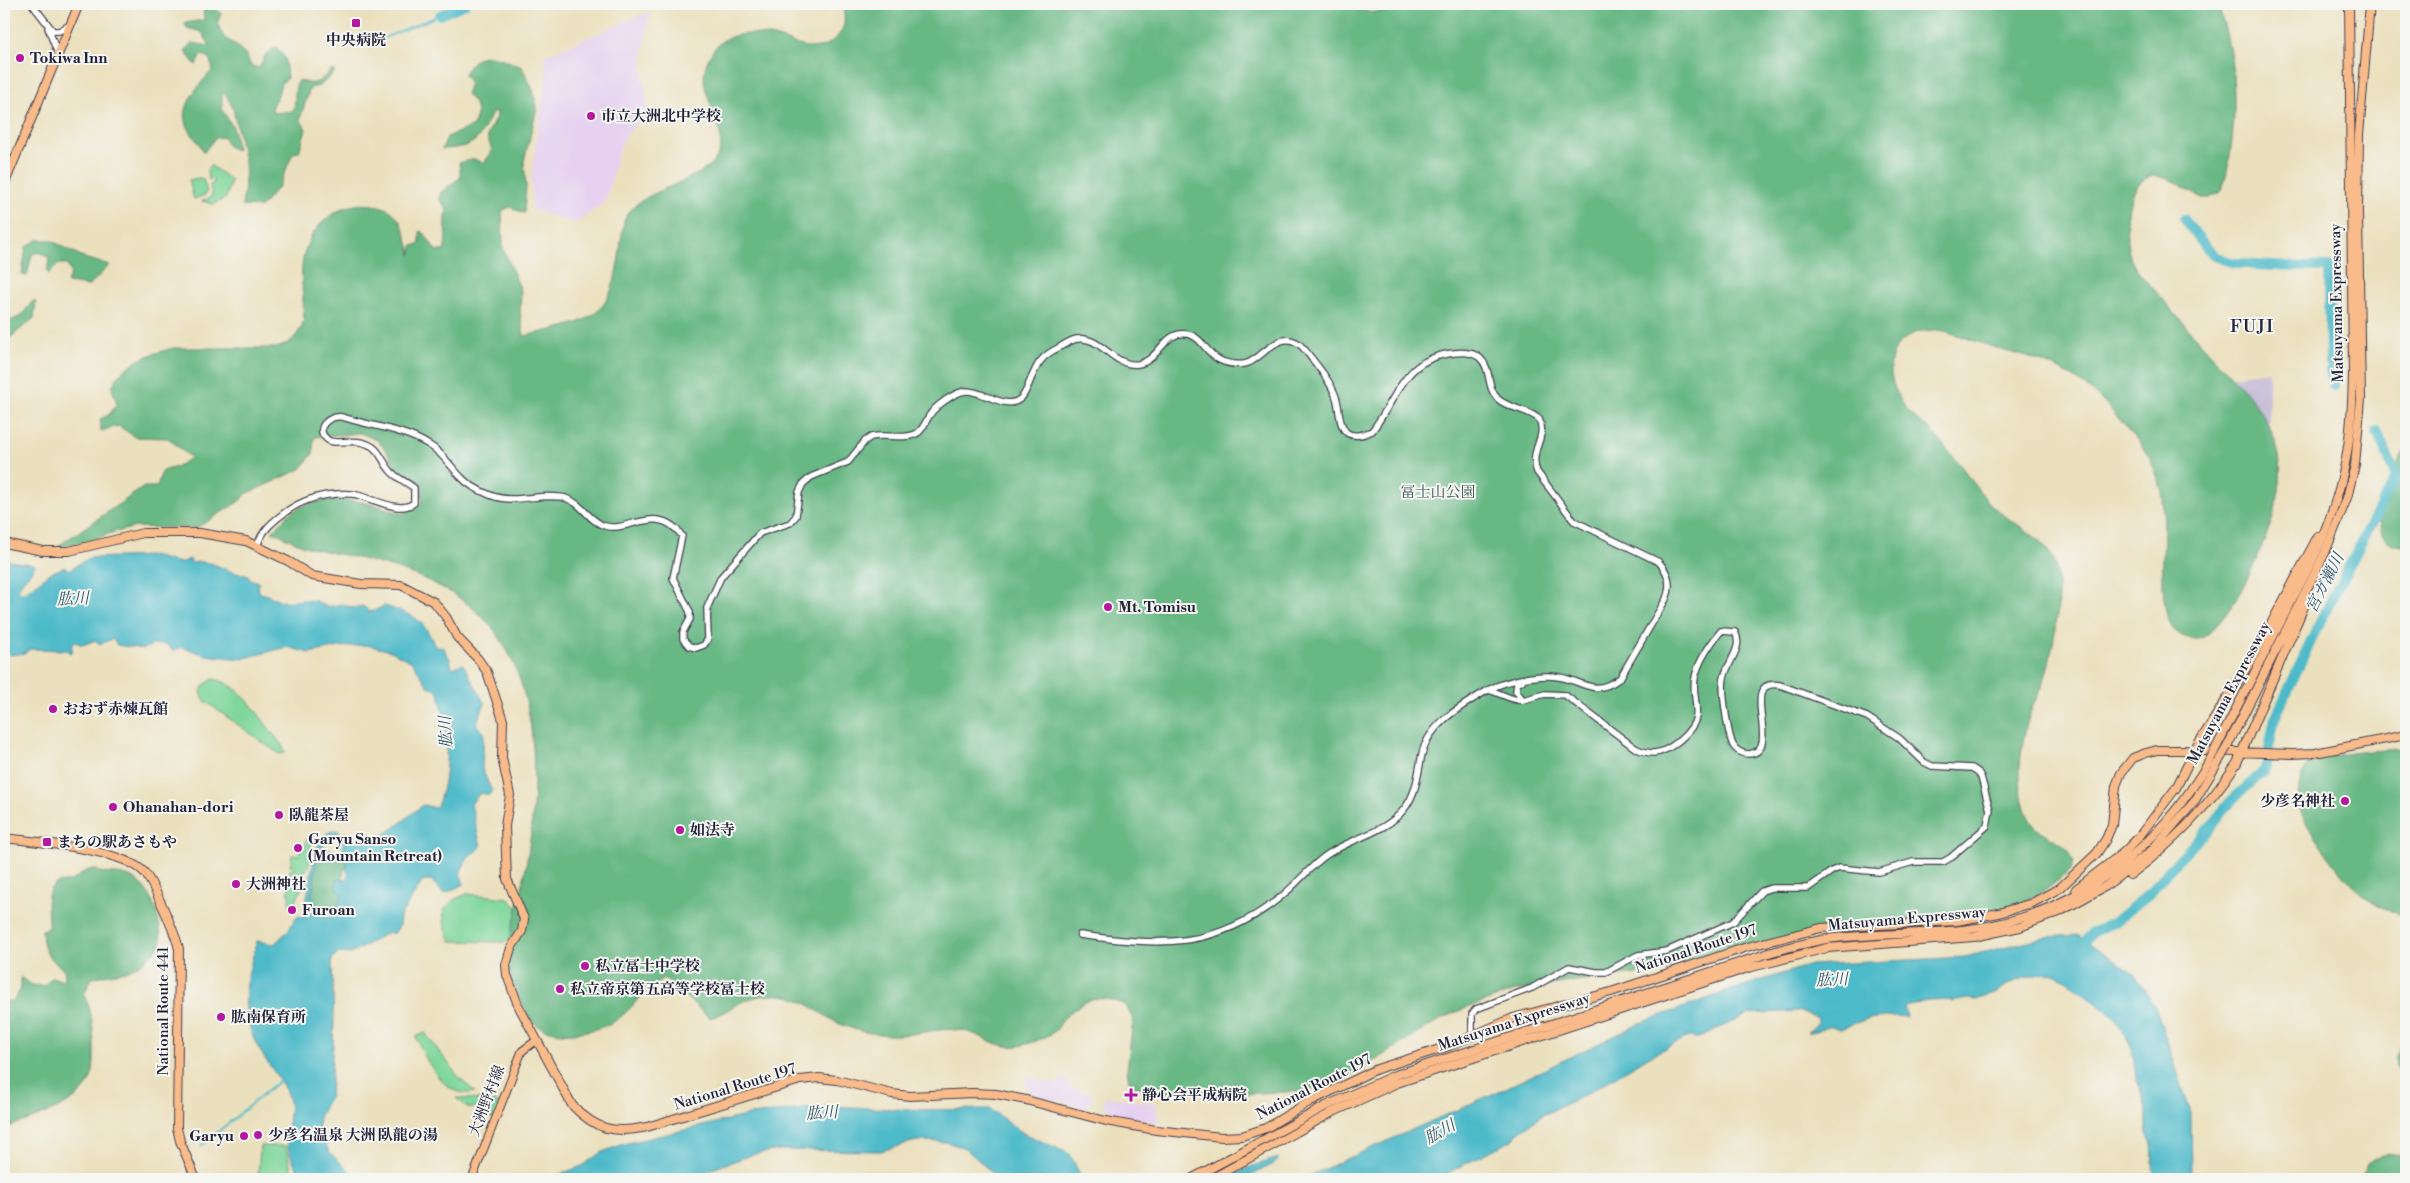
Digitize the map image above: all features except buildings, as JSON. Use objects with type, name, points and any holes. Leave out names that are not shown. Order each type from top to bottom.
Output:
[{"type":"highway","points":[[4,185],[79,4]]},
{"type":"highway","name":"Matsuyama Expressway","points":[[1191,1179],[1326,1106],[1395,1075],[1772,952],[1825,940],[1972,928],[2006,921],[2043,910],[2104,878],[2144,846],[2173,815],[2211,758],[2317,551],[2338,496],[2350,446],[2352,399],[2349,4]]},
{"type":"highway","name":"Matsuyama Expressway","points":[[1211,1179],[1331,1113],[1397,1083],[1748,968],[1827,948],[1943,940],[1997,933],[2036,921],[2082,900],[2128,870],[2165,838],[2194,802],[2220,760],[2316,573],[2338,525],[2355,465],[2360,427],[2359,134],[2370,4]]},
{"type":"highway","points":[[2043,910],[2079,887],[2124,852],[2138,838],[2176,788],[2194,751],[2251,661],[2301,572],[2338,496]]},
{"type":"highway","points":[[2082,900],[2123,880],[2169,844],[2222,785],[2243,752],[2328,554],[2338,525]]},
{"type":"highway","name":"National Route 197","points":[[4,542],[43,551],[69,551],[119,538],[165,532],[200,533],[246,541],[312,576],[361,584],[401,585],[421,593],[434,602],[446,617],[457,637],[478,659],[487,672],[503,720],[502,758],[510,795],[505,826],[507,879],[524,919],[522,931],[511,948],[506,965],[507,975],[518,1005],[572,1105],[585,1118],[597,1126],[613,1131],[628,1131],[647,1127],[800,1080],[820,1078],[910,1096],[972,1093],[996,1094],[1106,1121],[1156,1130],[1222,1138],[1242,1136],[1266,1128],[1309,1102],[1360,1077],[1472,1036],[1513,1018],[1611,992],[1780,937],[1829,927],[1957,921],[1999,913],[2032,903],[2060,888],[2097,853],[2106,840],[2112,825],[2116,786],[2121,773],[2133,758],[2157,750],[2315,753],[2406,735]]},
{"type":"highway","name":"National Route 441","points":[[4,838],[77,848],[118,858],[138,867],[145,873],[151,883],[173,930],[178,948],[177,1128],[180,1141],[196,1179]]},
{"type":"main road","name":"大洲野村線","points":[[472,1179],[522,1051],[537,1040]]},
{"type":"street","points":[[32,4],[45,22],[55,41],[58,54]]},
{"type":"street","points":[[45,22],[53,30],[59,31],[70,26]]},
{"type":"street","points":[[257,546],[269,525],[296,504],[310,498],[350,494],[364,496],[399,508],[408,507],[414,503],[414,488],[389,470],[378,450],[360,441],[334,443],[328,440],[324,435],[323,427],[327,420],[334,416],[342,417],[413,436],[439,451],[468,484],[490,495],[503,499],[564,498],[581,506],[593,520],[608,527],[641,520],[653,520],[670,524],[682,536],[674,578],[690,612],[690,619],[683,632],[683,639],[689,646],[696,648],[704,645],[708,639],[707,608],[721,577],[760,533],[790,523],[796,516],[799,492],[803,484],[811,477],[848,462],[865,441],[871,437],[914,435],[924,427],[936,407],[963,391],[979,392],[1005,402],[1013,403],[1025,394],[1038,363],[1044,356],[1075,339],[1094,342],[1114,358],[1125,363],[1137,364],[1147,361],[1171,337],[1179,334],[1188,334],[1196,337],[1211,355],[1221,362],[1233,364],[1246,364],[1253,361],[1270,345],[1282,341],[1294,342],[1304,348],[1332,386],[1337,398],[1342,427],[1348,434],[1356,436],[1372,431],[1408,374],[1417,365],[1432,357],[1463,352],[1477,356],[1487,365],[1493,392],[1498,399],[1539,419],[1542,433],[1534,455],[1534,464],[1537,472],[1569,518],[1659,562],[1666,570],[1670,590],[1626,669],[1611,684],[1593,688],[1569,679],[1549,676],[1498,685],[1488,690],[1431,732],[1423,753],[1418,782],[1412,796],[1396,818],[1386,826],[1350,842],[1323,857],[1284,894],[1244,922],[1200,938],[1177,942],[1125,941],[1080,936]]},
{"type":"street","points":[[1472,1036],[1472,1014],[1476,1008],[1532,988],[1569,967],[1606,972],[1638,955],[1667,951],[1733,922],[1762,891],[1770,888],[1808,888],[1839,868],[1879,872],[1914,862],[1943,862],[1982,831],[1990,819],[1990,810],[1981,777],[1972,768],[1932,766],[1924,762],[1899,738],[1867,717],[1780,685],[1768,686],[1762,690],[1760,696],[1763,737],[1761,747],[1754,753],[1745,754],[1738,751],[1732,739],[1723,692],[1725,672],[1739,639],[1735,632],[1728,630],[1721,632],[1698,667],[1694,678],[1696,715],[1692,727],[1679,740],[1659,752],[1644,752],[1636,748],[1565,695],[1545,694],[1516,700],[1505,694],[1488,690]]},
{"type":"street","points":[[1522,680],[1517,684],[1516,691],[1523,700]]},
{"type":"shaded area","name":"市立大洲北中学校","points":[[650,11],[642,63],[648,108],[624,139],[618,153],[606,201],[576,223],[532,210],[531,175],[547,73],[544,56]]},
{"type":"shaded area","points":[[2269,371],[2269,450],[2226,377]]},
{"type":"shaded area","points":[[1030,1077],[1054,1084],[1063,1078],[1067,1080],[1070,1088],[1092,1094],[1091,1097],[1094,1100],[1087,1105],[1088,1112],[1067,1102],[1024,1095],[1027,1086],[1025,1080]]},
{"type":"shaded area","points":[[1105,1096],[1157,1104],[1156,1111],[1160,1115],[1158,1123],[1109,1114],[1110,1109],[1103,1108]]},
{"type":"green space","points":[[203,4],[208,4],[221,13],[219,28],[226,38],[246,55],[251,66],[259,68],[266,54],[276,47],[285,58],[287,79],[281,83],[278,95],[272,106],[273,113],[293,111],[298,80],[313,83],[332,70],[335,72],[320,86],[310,88],[300,119],[306,129],[299,152],[293,153],[279,186],[261,207],[242,206],[245,187],[244,159],[233,109],[226,94],[222,94],[222,110],[233,127],[237,150],[229,147],[223,137],[215,138],[204,152],[187,125],[185,118],[192,95],[213,70],[209,57],[201,55],[196,65],[185,52],[191,43],[210,46],[202,32],[187,28],[185,23],[204,20]]},
{"type":"green space","name":"冨士山公園","points":[[842,4],[1332,4],[1368,12],[1378,12],[1395,9],[1400,4],[2217,4],[2229,49],[2234,97],[2231,145],[2222,191],[2209,198],[2202,198],[2170,180],[2156,176],[2149,177],[2141,182],[2134,191],[2130,203],[2127,216],[2127,243],[2133,264],[2139,273],[2237,382],[2267,423],[2276,443],[2280,464],[2279,487],[2274,514],[2263,544],[2240,592],[2226,615],[2217,625],[2201,638],[2191,639],[2181,635],[2171,626],[2164,599],[2164,513],[2160,484],[2151,462],[2137,440],[2103,401],[2087,387],[2054,367],[1945,331],[1921,331],[1910,335],[1900,343],[1894,351],[1891,360],[1892,379],[1899,398],[1911,414],[1942,443],[1990,504],[2040,541],[2051,555],[2056,567],[2058,582],[2057,618],[2051,655],[2043,684],[2033,705],[2024,735],[2020,783],[2023,802],[2029,818],[2039,830],[2064,846],[2074,862],[2071,870],[2046,890],[2001,914],[1981,921],[1868,931],[1818,930],[1678,969],[1575,981],[1515,991],[1439,1020],[1342,1081],[1323,1088],[1304,1091],[1237,1094],[1159,1092],[1133,1086],[1129,1081],[1127,1070],[1133,1020],[1126,1005],[1108,999],[1093,999],[1086,1002],[1065,1017],[1056,1030],[1048,1036],[1027,1044],[1010,1047],[995,1043],[973,1033],[957,1030],[895,1035],[861,1031],[845,1026],[798,1000],[781,995],[751,998],[710,1018],[664,978],[649,989],[622,1016],[605,1026],[575,1033],[554,1032],[545,1029],[528,1016],[515,990],[508,964],[511,935],[526,865],[534,796],[534,759],[530,724],[523,690],[511,658],[494,630],[481,616],[467,603],[436,584],[401,570],[302,545],[272,531],[292,512],[318,502],[347,500],[361,502],[402,514],[422,503],[422,486],[396,468],[388,453],[377,440],[360,433],[314,437],[313,454],[301,469],[246,494],[241,500],[197,528],[136,527],[111,533],[84,543],[58,546],[144,487],[157,487],[162,471],[176,467],[191,458],[168,438],[135,437],[119,426],[101,431],[100,419],[110,414],[117,403],[112,388],[116,379],[129,366],[155,353],[174,348],[277,348],[291,341],[298,333],[304,319],[302,270],[304,254],[308,243],[329,216],[349,206],[372,205],[391,211],[402,225],[411,255],[412,246],[420,244],[420,231],[425,234],[436,251],[444,251],[447,210],[439,198],[440,193],[461,177],[459,163],[475,159],[484,164],[492,150],[487,136],[498,112],[492,113],[479,136],[468,145],[442,149],[447,137],[473,126],[475,121],[476,109],[466,94],[470,83],[464,75],[476,60],[489,56],[497,57],[522,67],[533,90],[537,108],[524,161],[526,187],[524,213],[510,207],[502,211],[503,248],[521,291],[520,313],[524,336],[569,326],[584,320],[596,312],[606,302],[612,287],[628,212],[640,201],[701,172],[717,157],[721,147],[720,136],[704,79],[705,69],[714,49],[728,38],[747,34],[769,36],[812,48],[820,47],[828,44],[840,34],[844,26]]},
{"type":"green space","points":[[210,165],[231,180],[226,198],[213,204],[202,201],[210,198],[212,194],[210,185],[214,183],[213,179],[209,180],[207,171]]},
{"type":"green space","points":[[203,179],[207,191],[205,195],[194,199],[189,180]]},
{"type":"green space","points":[[37,240],[50,240],[87,259],[110,265],[89,286],[67,283],[71,273],[67,264],[59,264],[49,274],[47,272],[49,258],[39,252],[32,254],[27,276],[22,275],[26,247]]},
{"type":"green space","points":[[33,301],[36,302],[34,318],[11,337],[4,338],[4,324],[21,316]]},
{"type":"green space","points":[[2406,448],[2406,547],[2388,541],[2382,533],[2380,521],[2384,494]]},
{"type":"green space","points":[[213,679],[231,686],[246,698],[279,741],[285,753],[279,754],[205,701],[201,693],[203,686]]},
{"type":"green space","points":[[2406,749],[2406,917],[2372,901],[2362,894],[2346,877],[2326,854],[2310,829],[2300,808],[2298,796],[2301,777],[2304,771],[2312,763],[2320,759],[2358,752]]},
{"type":"green space","points":[[308,838],[312,838],[309,865],[301,877],[303,885],[293,908],[290,908],[288,884],[290,869],[294,870],[294,866],[290,865],[292,855],[299,855],[300,849],[304,849]]},
{"type":"green space","points":[[321,846],[343,854],[348,864],[342,879],[338,879],[343,895],[338,907],[324,915],[311,896]]},
{"type":"green space","points":[[94,869],[127,876],[144,887],[150,896],[157,915],[161,945],[145,960],[131,969],[91,979],[84,995],[92,1019],[94,1061],[91,1078],[85,1088],[77,1097],[66,1104],[4,1129],[4,1000],[12,1002],[17,996],[21,987],[20,977],[32,985],[44,986],[52,977],[63,981],[65,971],[51,958],[45,950],[44,944],[42,930],[48,928],[47,905],[49,894],[54,885],[70,881],[86,871]]},
{"type":"green space","points":[[467,894],[509,898],[517,908],[518,931],[506,942],[451,941],[445,927],[443,911],[455,899]]},
{"type":"green space","points":[[425,1033],[461,1080],[475,1092],[464,1093],[454,1090],[438,1076],[431,1067],[416,1037]]},
{"type":"green space","points":[[2406,1040],[2406,1079],[2398,1070],[2396,1060],[2399,1050]]},
{"type":"green space","points":[[456,1098],[499,1103],[493,1119],[474,1107],[470,1109]]},
{"type":"green space","points":[[260,1146],[286,1146],[292,1174],[299,1179],[258,1179]]},
{"type":"green space","points":[[2387,1154],[2406,1157],[2406,1179],[2362,1179],[2367,1165],[2373,1159]]},
{"type":"water","name":"肱川","points":[[152,556],[180,563],[190,559],[191,563],[207,562],[232,572],[247,575],[250,579],[258,582],[259,592],[285,602],[315,601],[327,607],[342,604],[353,608],[363,606],[370,612],[385,606],[404,612],[422,623],[435,647],[443,647],[450,659],[452,668],[463,664],[485,704],[476,724],[484,732],[482,769],[492,791],[489,795],[480,793],[471,804],[481,847],[469,856],[460,873],[464,884],[444,894],[431,880],[422,882],[400,916],[399,926],[394,934],[388,932],[351,954],[337,953],[332,959],[334,1026],[330,1096],[319,1117],[318,1126],[329,1152],[358,1179],[305,1179],[295,1164],[287,1140],[288,1097],[262,1054],[249,1025],[246,1012],[246,998],[249,971],[257,941],[274,944],[288,931],[296,917],[304,916],[314,860],[321,840],[326,834],[336,830],[355,840],[367,841],[384,834],[423,805],[436,808],[441,795],[446,766],[446,734],[438,691],[428,686],[412,662],[391,651],[366,645],[340,647],[309,653],[287,647],[241,659],[206,655],[182,647],[173,651],[166,644],[152,645],[144,649],[117,645],[113,639],[99,644],[96,640],[82,645],[76,642],[71,646],[73,651],[70,653],[66,650],[30,649],[25,653],[10,655],[8,652],[4,652],[4,560],[35,565],[18,589],[21,592],[25,592],[50,573],[65,567],[69,570],[89,558]],"holes":[[[337,835],[343,838],[343,854],[348,864],[346,870],[349,874],[345,880],[338,879],[335,886],[343,895],[331,918],[324,915],[311,896],[319,852],[329,839]]]},
{"type":"water","name":"肱川","points":[[2077,935],[2134,973],[2156,1009],[2191,1113],[2192,1179],[2154,1179],[2152,1144],[2146,1130],[2146,1109],[2136,1077],[2132,1049],[2122,1029],[2111,1014],[2069,982],[2055,974],[2045,973],[2023,978],[2003,987],[1999,992],[1976,1000],[1928,1001],[1904,1006],[1907,1017],[1894,1016],[1867,1019],[1840,1029],[1831,1026],[1809,1033],[1818,1023],[1818,1018],[1798,1011],[1749,1014],[1698,1038],[1688,1037],[1655,1053],[1583,1096],[1543,1115],[1516,1134],[1514,1139],[1436,1179],[1302,1179],[1508,1087],[1641,1023],[1734,989],[1810,965],[1965,957],[2044,937]]},
{"type":"water","name":"肱川","points":[[830,1106],[915,1110],[990,1109],[1023,1133],[1070,1154],[1082,1179],[999,1179],[965,1148],[946,1142],[916,1141],[881,1151],[779,1150],[754,1154],[684,1179],[535,1179],[555,1176],[582,1166],[600,1153],[623,1144],[750,1115]]},
{"type":"water","points":[[1278,1158],[1278,1161],[1254,1174],[1242,1178],[1226,1179],[1247,1168]]},
{"type":"waterway","points":[[440,15],[465,4]]},
{"type":"waterway","points":[[374,42],[440,15]]},
{"type":"waterway","name":"宮ガ瀬川","points":[[2184,219],[2210,252],[2223,259],[2252,265],[2329,267],[2330,362]]},
{"type":"waterway","name":"宮ガ瀬川","points":[[2330,371],[2334,386]]},
{"type":"waterway","name":"宮ガ瀬川","points":[[2269,749],[2275,718],[2318,626],[2396,476],[2377,432]]},
{"type":"waterway","points":[[2396,476],[2406,475]]},
{"type":"waterway","name":"宮ガ瀬川","points":[[2077,950],[2093,932],[2113,923],[2149,894],[2231,801],[2264,771],[2268,760]]},
{"type":"waterway","points":[[201,1146],[280,1080]]},
{"type":"place","name":"中央病院","points":[[356,23]]},
{"type":"place","name":"Tokiwa Inn","points":[[20,58]]},
{"type":"place","name":"市立大洲北中学校","points":[[591,116]]},
{"type":"place","name":"Mt. Tomisu","points":[[1108,607]]},
{"type":"place","name":"おおず赤煉瓦館","points":[[53,709]]},
{"type":"place","name":"少彦名神社","points":[[2345,801]]},
{"type":"place","name":"Ohanahan-dori","points":[[113,807]]},
{"type":"place","name":"臥龍茶屋","points":[[279,815]]},
{"type":"place","name":"如法寺","points":[[680,830]]},
{"type":"place","name":"まちの駅あさもや","points":[[47,842]]},
{"type":"place","name":"Garyu Sanso (Mountain Retreat)","points":[[298,848]]},
{"type":"place","name":"大洲神社","points":[[236,884]]},
{"type":"place","name":"Furoan","points":[[292,910]]},
{"type":"place","name":"私立冨士中学校","points":[[585,966]]},
{"type":"place","name":"私立帝京第五高等学校冨士校","points":[[560,989]]},
{"type":"place","name":"肱南保育所","points":[[221,1017]]},
{"type":"place","name":"静心会平成病院","points":[[1131,1095]]},
{"type":"place","name":"少彦名温泉 大洲 臥龍の湯","points":[[258,1135]]},
{"type":"place","name":"Garyu","points":[[244,1136]]},
{"type":"district","name":"FUJI","points":[[2252,326]]}]
